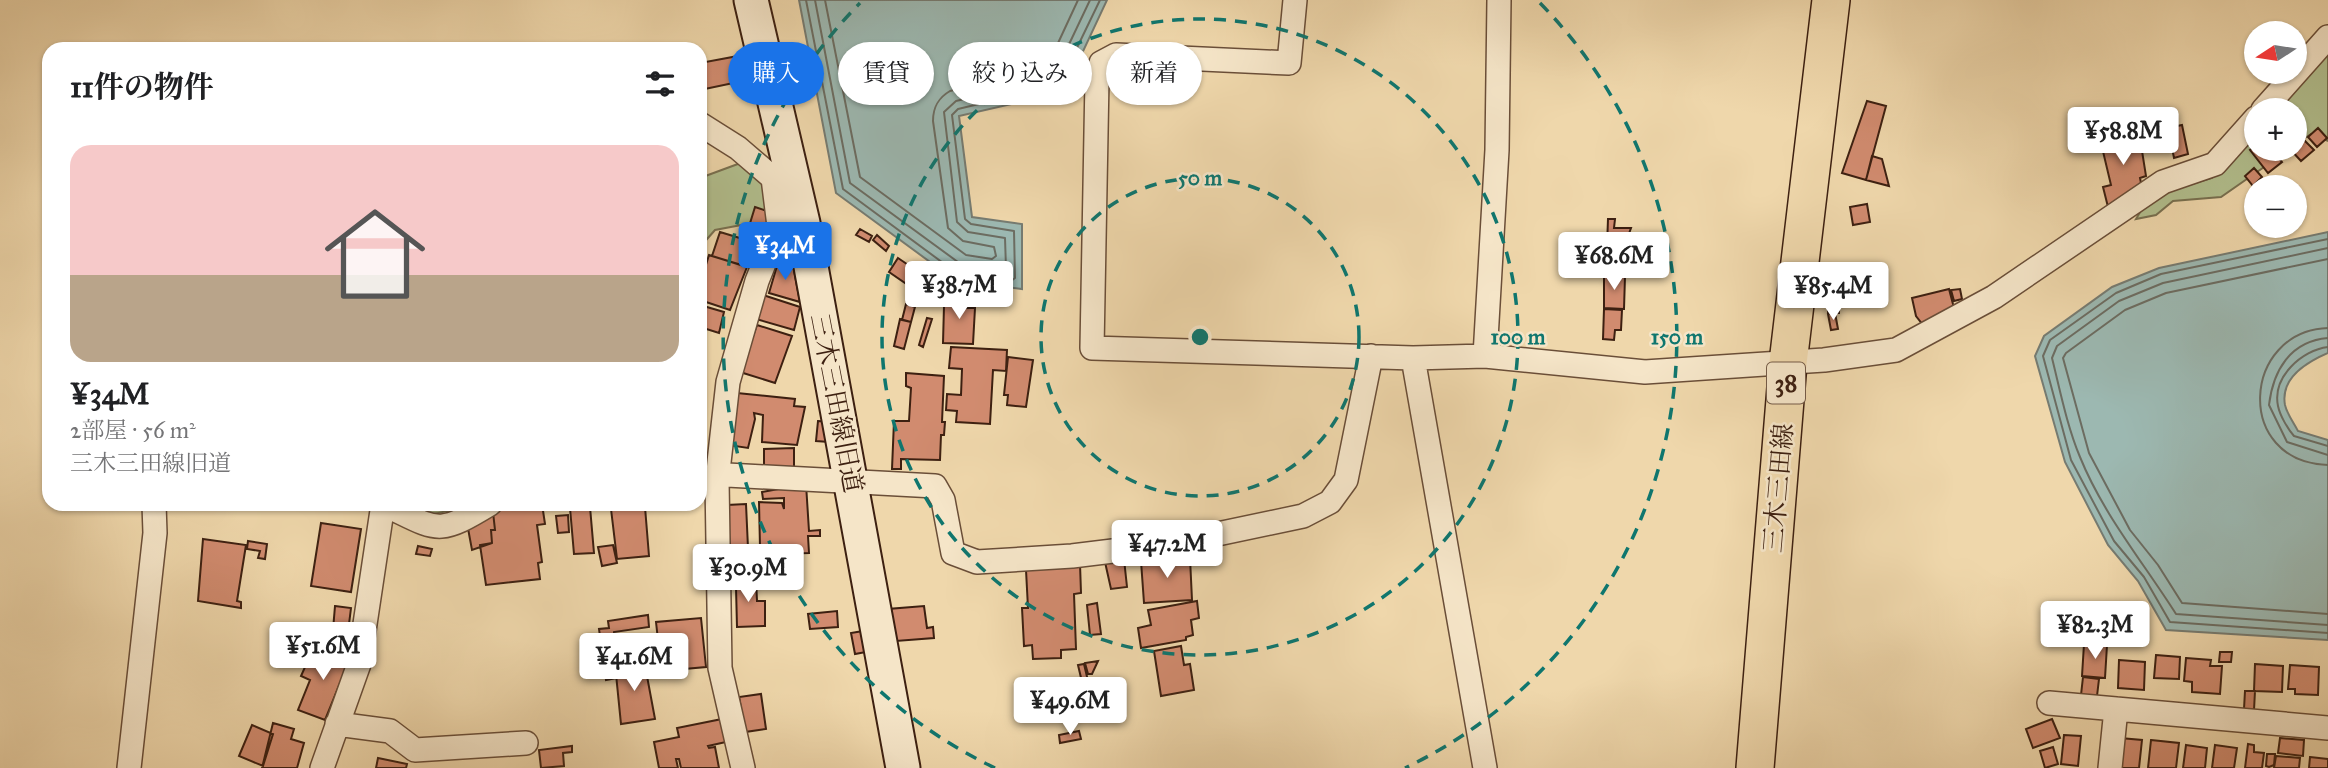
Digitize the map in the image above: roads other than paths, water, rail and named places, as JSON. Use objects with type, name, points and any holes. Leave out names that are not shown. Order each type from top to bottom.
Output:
[{"type":"main road","name":"三木三田線","points":[[1755,768],[1788,363],[1831,0]]},
{"type":"street","name":"三木三田線旧道","points":[[751,0],[791,225],[851,481],[903,768]]},
{"type":"street","points":[[1295,0],[1289,63],[1116,55],[1101,64],[1097,79],[1092,348],[1413,358],[1485,356],[1645,372],[1788,363],[1896,350],[1994,297],[2163,182],[2215,164],[2244,131]]},
{"type":"street","points":[[1485,356],[1497,150],[1499,0]]},
{"type":"street","points":[[2274,98],[2328,37]]},
{"type":"street","points":[[707,128],[738,148],[773,178],[791,225],[757,281],[728,382],[708,481],[720,668],[743,768]]},
{"type":"street","points":[[708,481],[727,475],[936,486],[943,500],[953,553],[977,562],[1072,556],[1170,544],[1303,516],[1330,502],[1346,481],[1371,356]]},
{"type":"street","points":[[1413,358],[1485,768]]},
{"type":"street","points":[[129,768],[155,533],[154,511]]},
{"type":"street","points":[[322,768],[359,664],[382,511]]},
{"type":"street","points":[[398,511],[430,526],[446,527],[477,511]]},
{"type":"street","points":[[2049,703],[2328,728]]},
{"type":"street","points":[[2109,768],[2116,709]]},
{"type":"street","points":[[338,724],[390,731],[415,750],[526,743]]},
{"type":"water","points":[[799,0],[1107,0],[1087,42],[948,42],[948,105],[1007,105],[959,116],[972,217],[1022,224],[1022,289],[956,281],[836,193],[819,105],[824,105],[824,42],[807,42]]},
{"type":"water","points":[[2328,232],[2328,353],[2304,366],[2291,379],[2285,395],[2285,405],[2298,431],[2328,440],[2328,640],[2166,630],[2138,581],[2108,545],[2065,462],[2035,356],[2044,336],[2112,287],[2159,268]]}]
